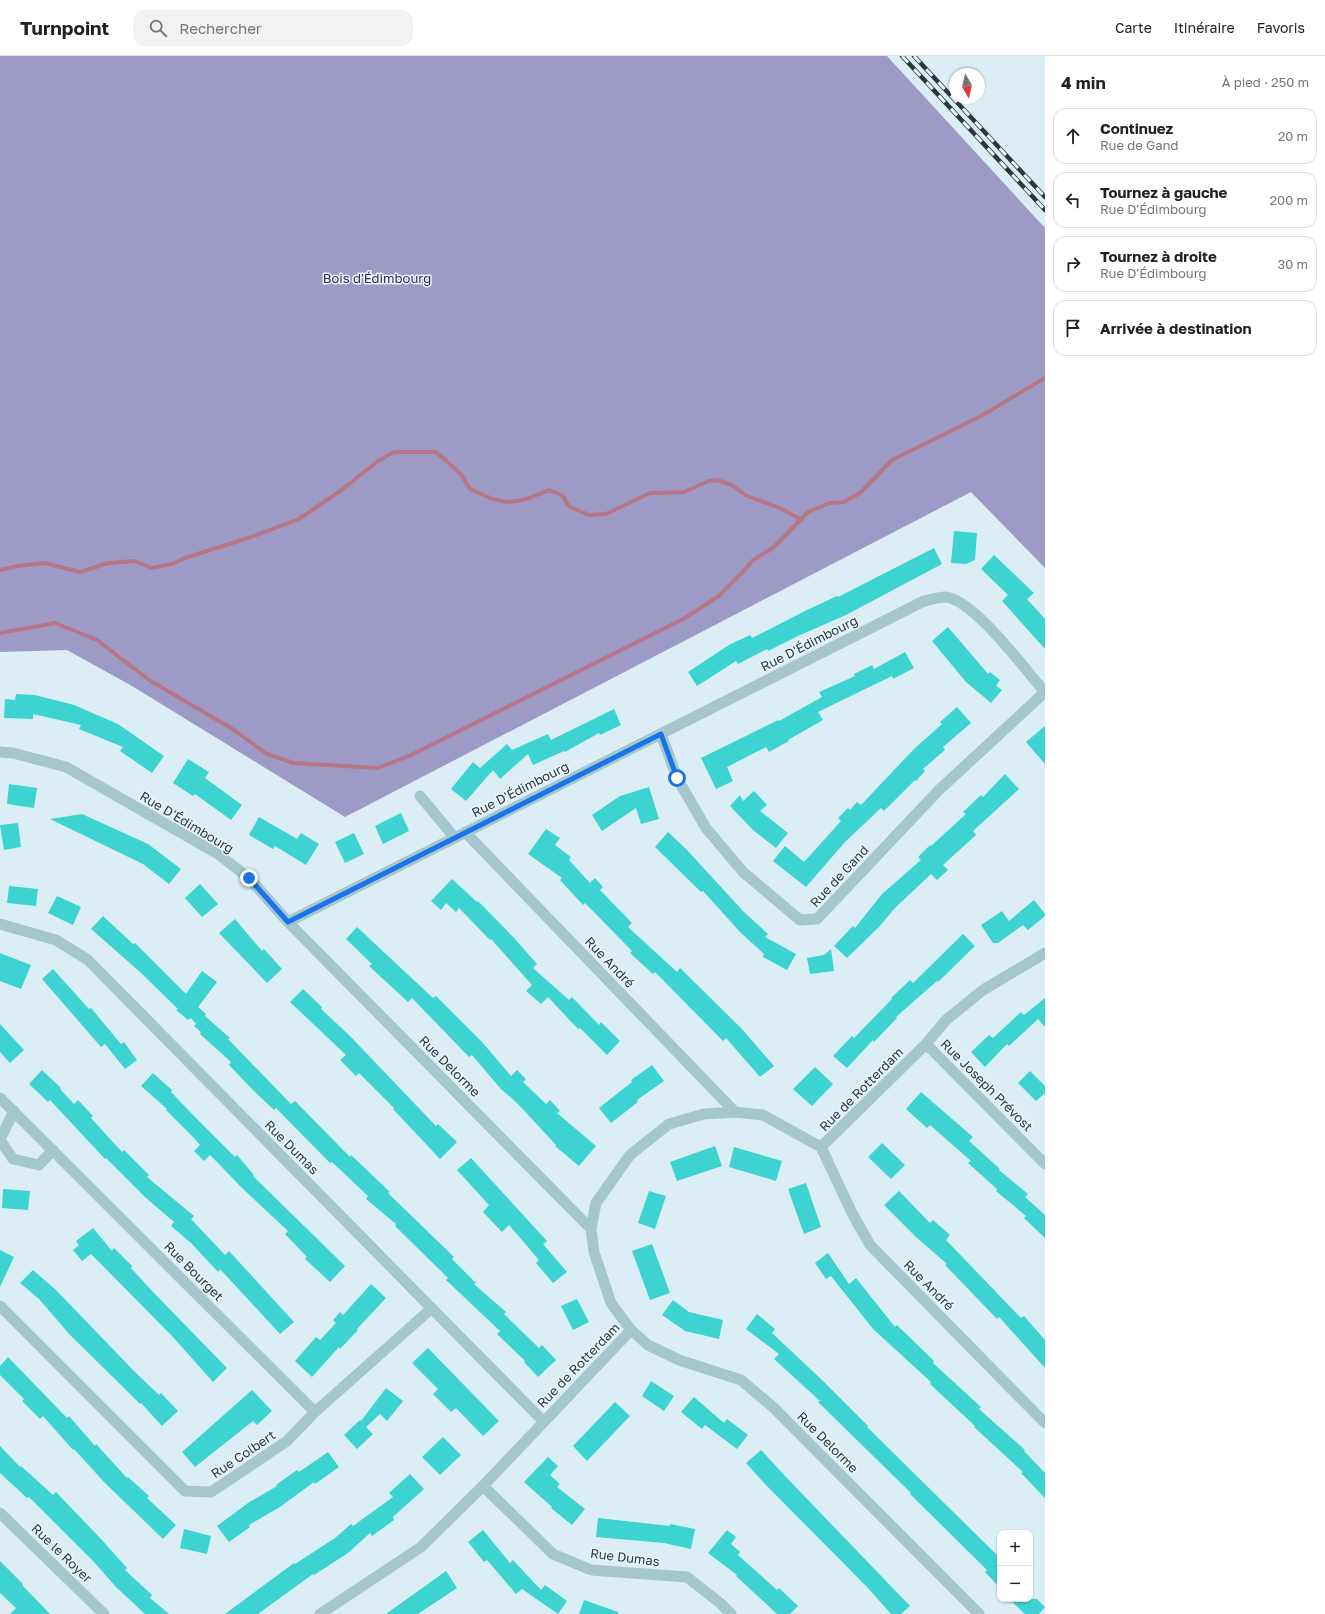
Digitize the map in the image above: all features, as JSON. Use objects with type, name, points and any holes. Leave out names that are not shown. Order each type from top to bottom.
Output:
[{"type":"street","name":"Rue D'Édimbourg","points":[[0,752],[13,753],[66,768],[218,854],[249,878],[288,922],[924,601],[944,597],[960,601],[988,625],[1045,692]]},
{"type":"street","name":"Rue de Gand","points":[[661,734],[677,778],[711,833],[743,872],[800,920],[817,920],[939,790],[1045,692]]},
{"type":"street","points":[[420,796],[455,838]]},
{"type":"street","name":"Rue André","points":[[465,832],[735,1112]]},
{"type":"street","name":"Rue Delorme","points":[[288,922],[591,1229]]},
{"type":"street","name":"Rue Dumas","points":[[0,924],[56,940],[88,960],[543,1421]]},
{"type":"street","name":"Rue de Rotterdam","points":[[320,1614],[421,1547],[483,1486],[543,1421],[631,1330],[611,1303],[594,1252],[591,1229],[596,1203],[630,1155],[669,1124],[704,1114],[735,1112],[763,1115],[822,1148],[926,1044],[946,1020],[982,990],[1045,953]]},
{"type":"street","name":"Rue Joseph Prévost","points":[[926,1044],[1045,1164]]},
{"type":"street","name":"Rue Bourget","points":[[0,1098],[315,1412]]},
{"type":"street","points":[[14,1111],[0,1140],[13,1159],[39,1165],[53,1150]]},
{"type":"street","name":"Rue André","points":[[822,1148],[852,1213],[870,1245],[1045,1423]]},
{"type":"street","name":"Rue Colbert","points":[[0,1306],[185,1491],[211,1492],[287,1441],[315,1412],[432,1308]]},
{"type":"street","name":"Rue Delorme","points":[[631,1330],[648,1345],[679,1360],[741,1380],[774,1408],[979,1614]]},
{"type":"street","name":"Rue Dumas","points":[[483,1486],[553,1554],[591,1570],[687,1577],[720,1603],[731,1614]]},
{"type":"street","name":"Rue le Royer","points":[[0,1513],[104,1614]]},
{"type":"green space","name":"Bois d'Édimbourg","points":[[0,56],[887,56],[1045,228],[1045,568],[971,492],[345,817],[132,686],[67,650],[0,652]]},
{"type":"building","points":[[954,531],[977,533],[975,560],[966,564],[951,563]]},
{"type":"building","points":[[934,548],[942,564],[846,615],[768,651],[767,649],[738,664],[736,661],[697,686],[688,672],[729,645],[750,635],[752,638],[807,610],[837,596],[838,597]]},
{"type":"building","points":[[994,555],[1034,593],[1027,599],[1045,619],[1045,649],[1002,601],[1008,595],[981,569]]},
{"type":"building","points":[[948,627],[988,674],[990,672],[1000,680],[996,686],[1002,690],[991,703],[966,682],[932,641]]},
{"type":"building","points":[[905,652],[914,668],[893,679],[892,676],[818,712],[823,720],[769,752],[766,747],[727,767],[733,781],[716,789],[701,758],[778,720],[779,721],[822,697],[819,692],[855,676],[854,674],[872,665],[874,669]]},
{"type":"building","points":[[16,694],[35,695],[74,705],[118,724],[164,756],[152,773],[120,751],[123,747],[79,729],[81,725],[33,714],[33,719],[4,718],[5,699],[15,700]]},
{"type":"building","points":[[957,707],[971,723],[943,747],[945,750],[923,769],[925,771],[916,781],[915,780],[884,811],[881,808],[845,842],[806,887],[773,861],[785,846],[804,862],[841,821],[838,818],[848,808],[850,810],[857,802],[861,805],[914,749],[942,724],[940,722]]},
{"type":"building","points":[[614,709],[621,725],[600,735],[599,733],[565,752],[564,751],[533,765],[528,754],[500,779],[493,770],[466,801],[451,789],[473,762],[480,768],[507,744],[512,750],[548,734],[551,740]]},
{"type":"building","points":[[1045,726],[1045,764],[1026,742]]},
{"type":"building","points":[[188,759],[209,772],[205,778],[242,805],[231,820],[195,794],[193,796],[173,783]]},
{"type":"building","points":[[1005,774],[1019,789],[973,831],[976,835],[943,865],[948,870],[937,880],[931,874],[894,909],[879,927],[847,958],[834,946],[853,926],[855,928],[882,894],[921,860],[918,857],[966,814],[963,812],[981,795],[983,797]]},
{"type":"building","points":[[9,784],[37,788],[34,808],[7,804]]},
{"type":"building","points":[[649,787],[659,819],[641,824],[636,808],[602,831],[592,815],[620,796]]},
{"type":"building","points":[[754,791],[767,805],[760,811],[788,833],[776,848],[753,830],[730,806],[740,795],[743,801]]},
{"type":"building","points":[[401,813],[409,831],[383,844],[375,826]]},
{"type":"building","points":[[82,814],[148,844],[181,869],[169,884],[143,864],[50,819]]},
{"type":"building","points":[[259,817],[297,839],[301,833],[319,844],[306,865],[275,846],[273,849],[249,835]]},
{"type":"building","points":[[18,823],[21,847],[4,850],[0,825]]},
{"type":"building","points":[[546,829],[560,838],[555,845],[571,857],[569,860],[590,883],[595,878],[603,887],[600,890],[632,923],[628,927],[677,972],[680,968],[742,1029],[774,1066],[760,1077],[726,1038],[723,1041],[655,972],[653,974],[630,953],[632,951],[585,903],[583,905],[560,880],[562,878],[528,854]]},
{"type":"building","points":[[668,832],[687,850],[743,911],[768,934],[765,937],[796,954],[787,970],[763,957],[764,954],[740,932],[703,891],[701,892],[655,847]]},
{"type":"building","points":[[354,833],[364,854],[345,863],[335,842]]},
{"type":"building","points":[[452,879],[477,902],[478,901],[515,939],[537,964],[533,968],[569,1000],[572,997],[599,1025],[601,1022],[620,1041],[607,1055],[580,1028],[578,1029],[548,997],[541,1004],[526,991],[532,985],[491,939],[490,940],[459,908],[456,912],[446,903],[441,910],[431,901]]},
{"type":"building","points":[[200,884],[218,904],[202,917],[185,898]]},
{"type":"building","points":[[9,886],[38,889],[36,906],[7,903]]},
{"type":"building","points":[[57,896],[81,907],[73,925],[48,913]]},
{"type":"building","points":[[1034,900],[1045,916],[1028,930],[1023,925],[998,943],[993,943],[981,925],[1002,911],[1009,921]]},
{"type":"building","points":[[103,916],[133,944],[135,943],[186,994],[202,971],[217,982],[198,1007],[206,1014],[205,1016],[230,1038],[228,1039],[291,1104],[295,1101],[350,1157],[351,1155],[390,1192],[388,1193],[454,1257],[452,1259],[476,1283],[474,1284],[506,1312],[504,1314],[539,1348],[542,1345],[556,1360],[538,1377],[524,1362],[525,1361],[497,1334],[500,1331],[446,1280],[448,1278],[395,1226],[396,1224],[366,1199],[368,1196],[332,1162],[330,1163],[276,1108],[274,1110],[252,1089],[229,1065],[231,1062],[200,1034],[201,1032],[194,1026],[196,1024],[191,1018],[188,1020],[176,1010],[178,1009],[140,972],[91,929]]},
{"type":"building","points":[[235,919],[262,951],[264,949],[282,969],[267,983],[219,933]]},
{"type":"building","points":[[357,927],[433,998],[436,996],[482,1042],[511,1076],[517,1070],[526,1079],[523,1082],[546,1104],[550,1100],[560,1111],[557,1113],[596,1146],[579,1166],[555,1146],[556,1145],[518,1104],[500,1088],[472,1055],[469,1057],[412,998],[408,1002],[369,966],[372,964],[346,939]]},
{"type":"building","points":[[963,934],[975,946],[938,982],[937,981],[896,1017],[897,1018],[874,1042],[873,1040],[847,1068],[833,1056],[852,1036],[854,1038],[910,980],[913,983]]},
{"type":"building","points":[[831,949],[834,971],[810,974],[807,958],[824,955]]},
{"type":"building","points":[[0,953],[31,965],[21,989],[0,981]]},
{"type":"building","points":[[53,969],[89,1009],[91,1008],[121,1044],[124,1042],[137,1060],[125,1069],[105,1044],[101,1047],[42,979]]},
{"type":"building","points":[[303,989],[436,1126],[438,1124],[457,1142],[440,1159],[393,1109],[394,1108],[359,1073],[356,1076],[340,1060],[346,1055],[290,1002]]},
{"type":"building","points":[[1045,998],[1045,1027],[1038,1019],[1009,1046],[1007,1044],[985,1067],[971,1052],[989,1035],[993,1038],[1021,1012],[1024,1015]]},
{"type":"building","points":[[0,1024],[24,1050],[10,1063],[0,1052]]},
{"type":"building","points":[[652,1065],[664,1081],[637,1100],[638,1102],[611,1123],[599,1108],[632,1082],[631,1080]]},
{"type":"building","points":[[815,1067],[833,1084],[812,1106],[793,1089]]},
{"type":"building","points":[[42,1070],[61,1088],[60,1089],[74,1104],[78,1100],[93,1116],[91,1118],[122,1152],[124,1150],[149,1175],[147,1177],[194,1216],[191,1219],[225,1255],[229,1251],[294,1322],[280,1334],[220,1269],[218,1272],[191,1243],[171,1226],[174,1222],[146,1198],[106,1158],[105,1159],[50,1100],[48,1102],[29,1084]]},
{"type":"building","points":[[1030,1071],[1045,1086],[1045,1093],[1036,1101],[1018,1083]]},
{"type":"building","points":[[153,1073],[172,1090],[171,1092],[235,1157],[237,1155],[254,1175],[253,1176],[345,1266],[330,1282],[305,1259],[307,1257],[285,1234],[288,1231],[241,1187],[210,1155],[204,1161],[194,1151],[200,1145],[166,1110],[167,1109],[141,1086]]},
{"type":"building","points":[[921,1092],[973,1137],[969,1141],[1000,1169],[999,1170],[1028,1194],[1025,1197],[1045,1215],[1045,1238],[1024,1218],[1026,1216],[996,1191],[997,1189],[968,1163],[971,1161],[930,1125],[927,1128],[906,1109]]},
{"type":"building","points":[[882,1143],[905,1165],[891,1179],[868,1157]]},
{"type":"building","points":[[715,1146],[722,1166],[677,1181],[670,1162]]},
{"type":"building","points":[[734,1147],[782,1161],[776,1181],[729,1167]]},
{"type":"building","points":[[471,1158],[547,1241],[543,1244],[567,1272],[553,1283],[536,1263],[539,1260],[509,1225],[502,1232],[483,1212],[489,1205],[457,1170]]},
{"type":"building","points":[[806,1183],[821,1227],[804,1234],[788,1189]]},
{"type":"building","points":[[3,1189],[30,1191],[28,1210],[2,1208]]},
{"type":"building","points":[[649,1191],[666,1196],[655,1229],[638,1223]]},
{"type":"building","points":[[899,1191],[930,1223],[933,1220],[950,1235],[946,1240],[1021,1318],[1024,1316],[1045,1340],[1045,1368],[999,1317],[997,1319],[945,1265],[947,1264],[917,1238],[884,1205]]},
{"type":"building","points":[[93,1228],[112,1251],[114,1248],[132,1266],[131,1268],[153,1292],[227,1368],[213,1382],[173,1337],[91,1254],[82,1261],[73,1250],[79,1245],[76,1241]]},
{"type":"building","points":[[652,1244],[670,1293],[650,1300],[632,1251]]},
{"type":"building","points":[[0,1250],[14,1257],[0,1287]]},
{"type":"building","points":[[828,1253],[849,1284],[856,1278],[895,1327],[897,1325],[934,1361],[933,1363],[981,1407],[979,1409],[1025,1450],[1024,1451],[1045,1473],[1045,1498],[1021,1473],[1023,1472],[930,1384],[931,1382],[873,1329],[831,1276],[826,1279],[815,1263]]},
{"type":"building","points":[[33,1270],[56,1290],[134,1371],[159,1395],[161,1393],[178,1411],[162,1426],[141,1403],[140,1404],[70,1335],[39,1299],[20,1283]]},
{"type":"building","points":[[371,1284],[386,1298],[357,1329],[358,1330],[340,1349],[339,1347],[312,1377],[295,1361],[316,1337],[320,1340],[336,1323],[333,1320],[340,1312],[343,1315]]},
{"type":"building","points":[[577,1299],[589,1322],[573,1330],[561,1306]]},
{"type":"building","points":[[673,1300],[689,1312],[723,1320],[719,1339],[685,1331],[662,1315]]},
{"type":"building","points":[[757,1314],[775,1329],[772,1333],[823,1381],[868,1426],[867,1427],[997,1555],[997,1585],[985,1572],[987,1570],[910,1494],[911,1493],[818,1402],[820,1401],[774,1359],[779,1354],[746,1329]]},
{"type":"building","points":[[428,1348],[499,1421],[483,1436],[456,1408],[451,1412],[433,1394],[438,1389],[412,1363]]},
{"type":"building","points":[[8,1357],[67,1418],[69,1416],[95,1446],[96,1444],[127,1478],[128,1477],[149,1496],[147,1498],[176,1525],[163,1539],[105,1483],[43,1416],[40,1419],[22,1401],[24,1399],[0,1375],[0,1366]]},
{"type":"building","points":[[651,1381],[674,1396],[664,1411],[642,1396]]},
{"type":"building","points":[[386,1388],[403,1401],[387,1421],[380,1414],[366,1427],[373,1434],[357,1449],[344,1435],[360,1420],[361,1421]]},
{"type":"building","points":[[252,1390],[272,1411],[257,1425],[253,1421],[195,1467],[182,1452]]},
{"type":"building","points":[[694,1397],[724,1423],[727,1419],[748,1435],[737,1449],[705,1425],[702,1429],[681,1412]]},
{"type":"building","points":[[615,1402],[630,1416],[587,1461],[573,1446]]},
{"type":"building","points":[[443,1437],[461,1455],[440,1475],[422,1457]]},
{"type":"building","points":[[0,1446],[20,1467],[21,1466],[53,1495],[56,1492],[127,1568],[125,1570],[152,1595],[150,1598],[169,1614],[145,1614],[116,1587],[94,1562],[29,1497],[27,1498],[0,1473]]},
{"type":"building","points":[[761,1450],[910,1606],[901,1614],[891,1614],[867,1587],[764,1483],[746,1463]]},
{"type":"building","points":[[328,1452],[339,1467],[315,1484],[314,1482],[280,1507],[249,1525],[250,1527],[229,1542],[217,1526],[248,1503],[277,1486],[276,1485],[297,1470],[299,1472]]},
{"type":"building","points":[[548,1457],[558,1466],[550,1475],[560,1484],[557,1487],[585,1509],[572,1525],[551,1508],[552,1507],[524,1482]]},
{"type":"building","points":[[410,1474],[424,1489],[393,1517],[394,1520],[372,1536],[370,1533],[348,1553],[314,1575],[313,1574],[258,1614],[225,1614],[294,1563],[295,1564],[335,1538],[351,1524],[353,1526],[393,1497],[389,1493]]},
{"type":"building","points":[[598,1518],[670,1526],[670,1524],[695,1529],[691,1549],[664,1543],[596,1537]]},
{"type":"building","points":[[184,1529],[211,1536],[207,1554],[180,1548]]},
{"type":"building","points":[[483,1530],[510,1563],[513,1560],[541,1590],[545,1585],[567,1601],[558,1614],[522,1589],[516,1594],[487,1560],[484,1562],[468,1542]]},
{"type":"building","points":[[727,1530],[736,1537],[731,1544],[740,1552],[738,1555],[777,1590],[779,1588],[798,1606],[790,1614],[777,1614],[736,1576],[737,1575],[708,1553]]},
{"type":"building","points":[[0,1561],[50,1614],[10,1614],[16,1608],[0,1593]]},
{"type":"building","points":[[446,1571],[457,1588],[418,1614],[386,1614]]},
{"type":"building","points":[[1033,1599],[1037,1599],[1045,1607],[1039,1614],[1025,1614],[1012,1602],[1033,1602]]},
{"type":"building","points":[[584,1600],[618,1612],[618,1614],[579,1614]]},
{"type":"waterway","points":[[0,633],[55,623],[97,640],[149,680],[231,728],[267,754],[293,763],[378,768],[411,755],[685,618],[719,596],[752,561],[774,547],[808,512],[829,503],[844,502],[860,493],[892,460],[981,416],[1045,378]]},
{"type":"waterway","points":[[0,570],[44,563],[80,572],[108,563],[135,561],[152,568],[172,564],[185,558],[251,537],[299,519],[339,492],[378,461],[394,452],[436,452],[461,474],[470,489],[493,499],[502,501],[510,502],[527,499],[549,490],[563,496],[567,504],[572,508],[589,515],[606,514],[650,493],[684,492],[709,481],[717,480],[732,485],[745,495],[780,508],[802,520]]},
{"type":"railway","points":[[902,56],[1045,210]]},
{"type":"railway","points":[[914,56],[1045,197]]},
{"type":"route","points":[[249,878],[288,922],[661,734],[677,778]]}]
